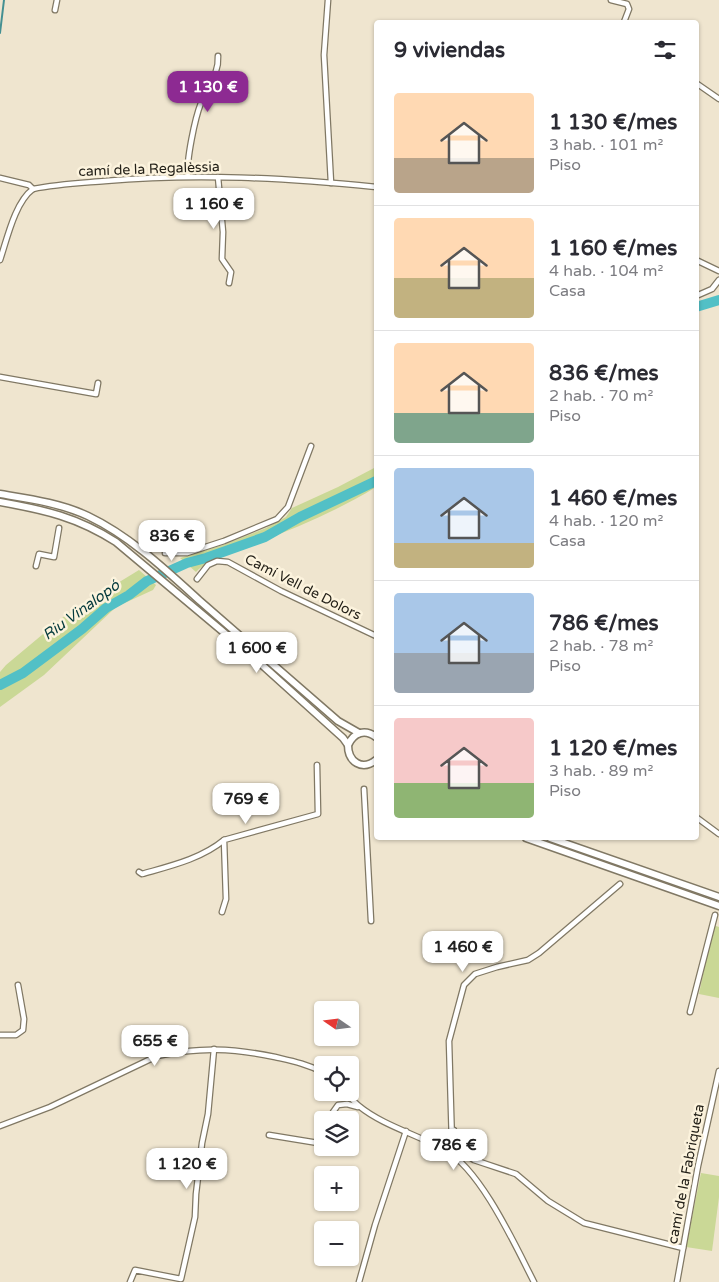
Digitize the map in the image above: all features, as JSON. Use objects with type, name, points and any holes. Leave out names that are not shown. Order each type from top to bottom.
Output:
[{"type":"main road","points":[[0,494],[59,505],[86,515],[114,530],[145,553],[338,721],[359,733]]},
{"type":"main road","points":[[0,502],[40,509],[72,518],[116,542],[252,656],[343,738],[348,745],[349,755],[355,762],[359,765],[374,763]]},
{"type":"main road","points":[[348,745],[353,736],[359,733],[369,733],[374,737]]},
{"type":"main road","points":[[532,840],[719,906]]},
{"type":"main road","points":[[556,840],[719,897]]},
{"type":"street","points":[[55,10],[57,0]]},
{"type":"street","points":[[328,0],[324,55],[331,183]]},
{"type":"street","points":[[611,0],[627,4],[629,8],[625,20]]},
{"type":"street","points":[[188,176],[187,162],[201,102],[218,67],[218,56]]},
{"type":"street","points":[[699,85],[719,99]]},
{"type":"street","name":"camí de la Regalèssia","points":[[33,189],[113,180],[188,176],[295,179],[374,187]]},
{"type":"street","points":[[218,176],[224,232],[222,259],[230,272],[228,283]]},
{"type":"street","points":[[0,178],[29,185],[33,189],[25,195],[18,208],[0,260]]},
{"type":"street","points":[[699,261],[719,271]]},
{"type":"street","points":[[699,295],[712,289],[719,280]]},
{"type":"street","points":[[0,377],[96,394],[98,383]]},
{"type":"street","points":[[165,553],[188,553],[277,519],[288,507],[311,446]]},
{"type":"street","points":[[36,566],[39,554],[54,557],[59,528]]},
{"type":"street","name":"Camí Vell de Dolors","points":[[197,579],[208,565],[217,561],[228,562],[281,591],[374,635]]},
{"type":"street","points":[[139,872],[142,874],[186,861],[217,846],[224,840],[318,814],[318,765]]},
{"type":"street","points":[[364,789],[371,921]]},
{"type":"street","points":[[699,820],[719,834]]},
{"type":"street","points":[[222,912],[226,899],[224,840]]},
{"type":"street","points":[[449,1153],[452,1144],[449,1040],[464,985],[475,974],[497,966],[528,960],[539,953],[620,884]]},
{"type":"street","points":[[690,1012],[715,915]]},
{"type":"street","points":[[0,1034],[16,1035],[22,1030],[24,1020],[18,985]]},
{"type":"street","points":[[181,1279],[195,1218],[196,1194],[202,1143],[208,1114],[214,1049]]},
{"type":"street","points":[[0,1126],[50,1107],[157,1056],[214,1049],[243,1050],[308,1064],[314,1067]]},
{"type":"street","name":"camí de la Fabriqueta","points":[[677,1282],[698,1166],[719,1071]]},
{"type":"street","points":[[354,1101],[360,1107]]},
{"type":"street","points":[[334,1111],[338,1105],[347,1104],[360,1107],[449,1153],[466,1168],[485,1193],[517,1247],[534,1282]]},
{"type":"street","points":[[451,1119],[457,1142],[462,1152],[474,1160],[516,1174],[548,1201],[584,1222],[683,1248]]},
{"type":"street","points":[[359,1282],[375,1225],[406,1131]]},
{"type":"street","points":[[269,1135],[314,1142]]},
{"type":"street","points":[[130,1282],[135,1270],[181,1279],[186,1282]]},
{"type":"green space","points":[[374,468],[374,488],[318,518],[225,554],[202,566],[196,572],[180,558],[223,545],[266,528],[286,517],[292,508]]},
{"type":"green space","points":[[139,570],[156,585],[153,590],[116,607],[44,675],[0,707],[0,672],[6,665],[67,614]]},
{"type":"green space","points":[[713,925],[719,927],[719,998],[699,994]]},
{"type":"green space","points":[[701,1173],[719,1176],[719,1197],[712,1251],[686,1247]]},
{"type":"waterway","points":[[0,33],[4,0]]},
{"type":"waterway","name":"Riu Vinalopó","points":[[699,306],[719,300]]},
{"type":"waterway","name":"Riu Vinalopó","points":[[0,685],[23,673],[82,629],[106,608],[129,595],[147,581],[187,563],[265,537],[300,517],[374,482]]}]
